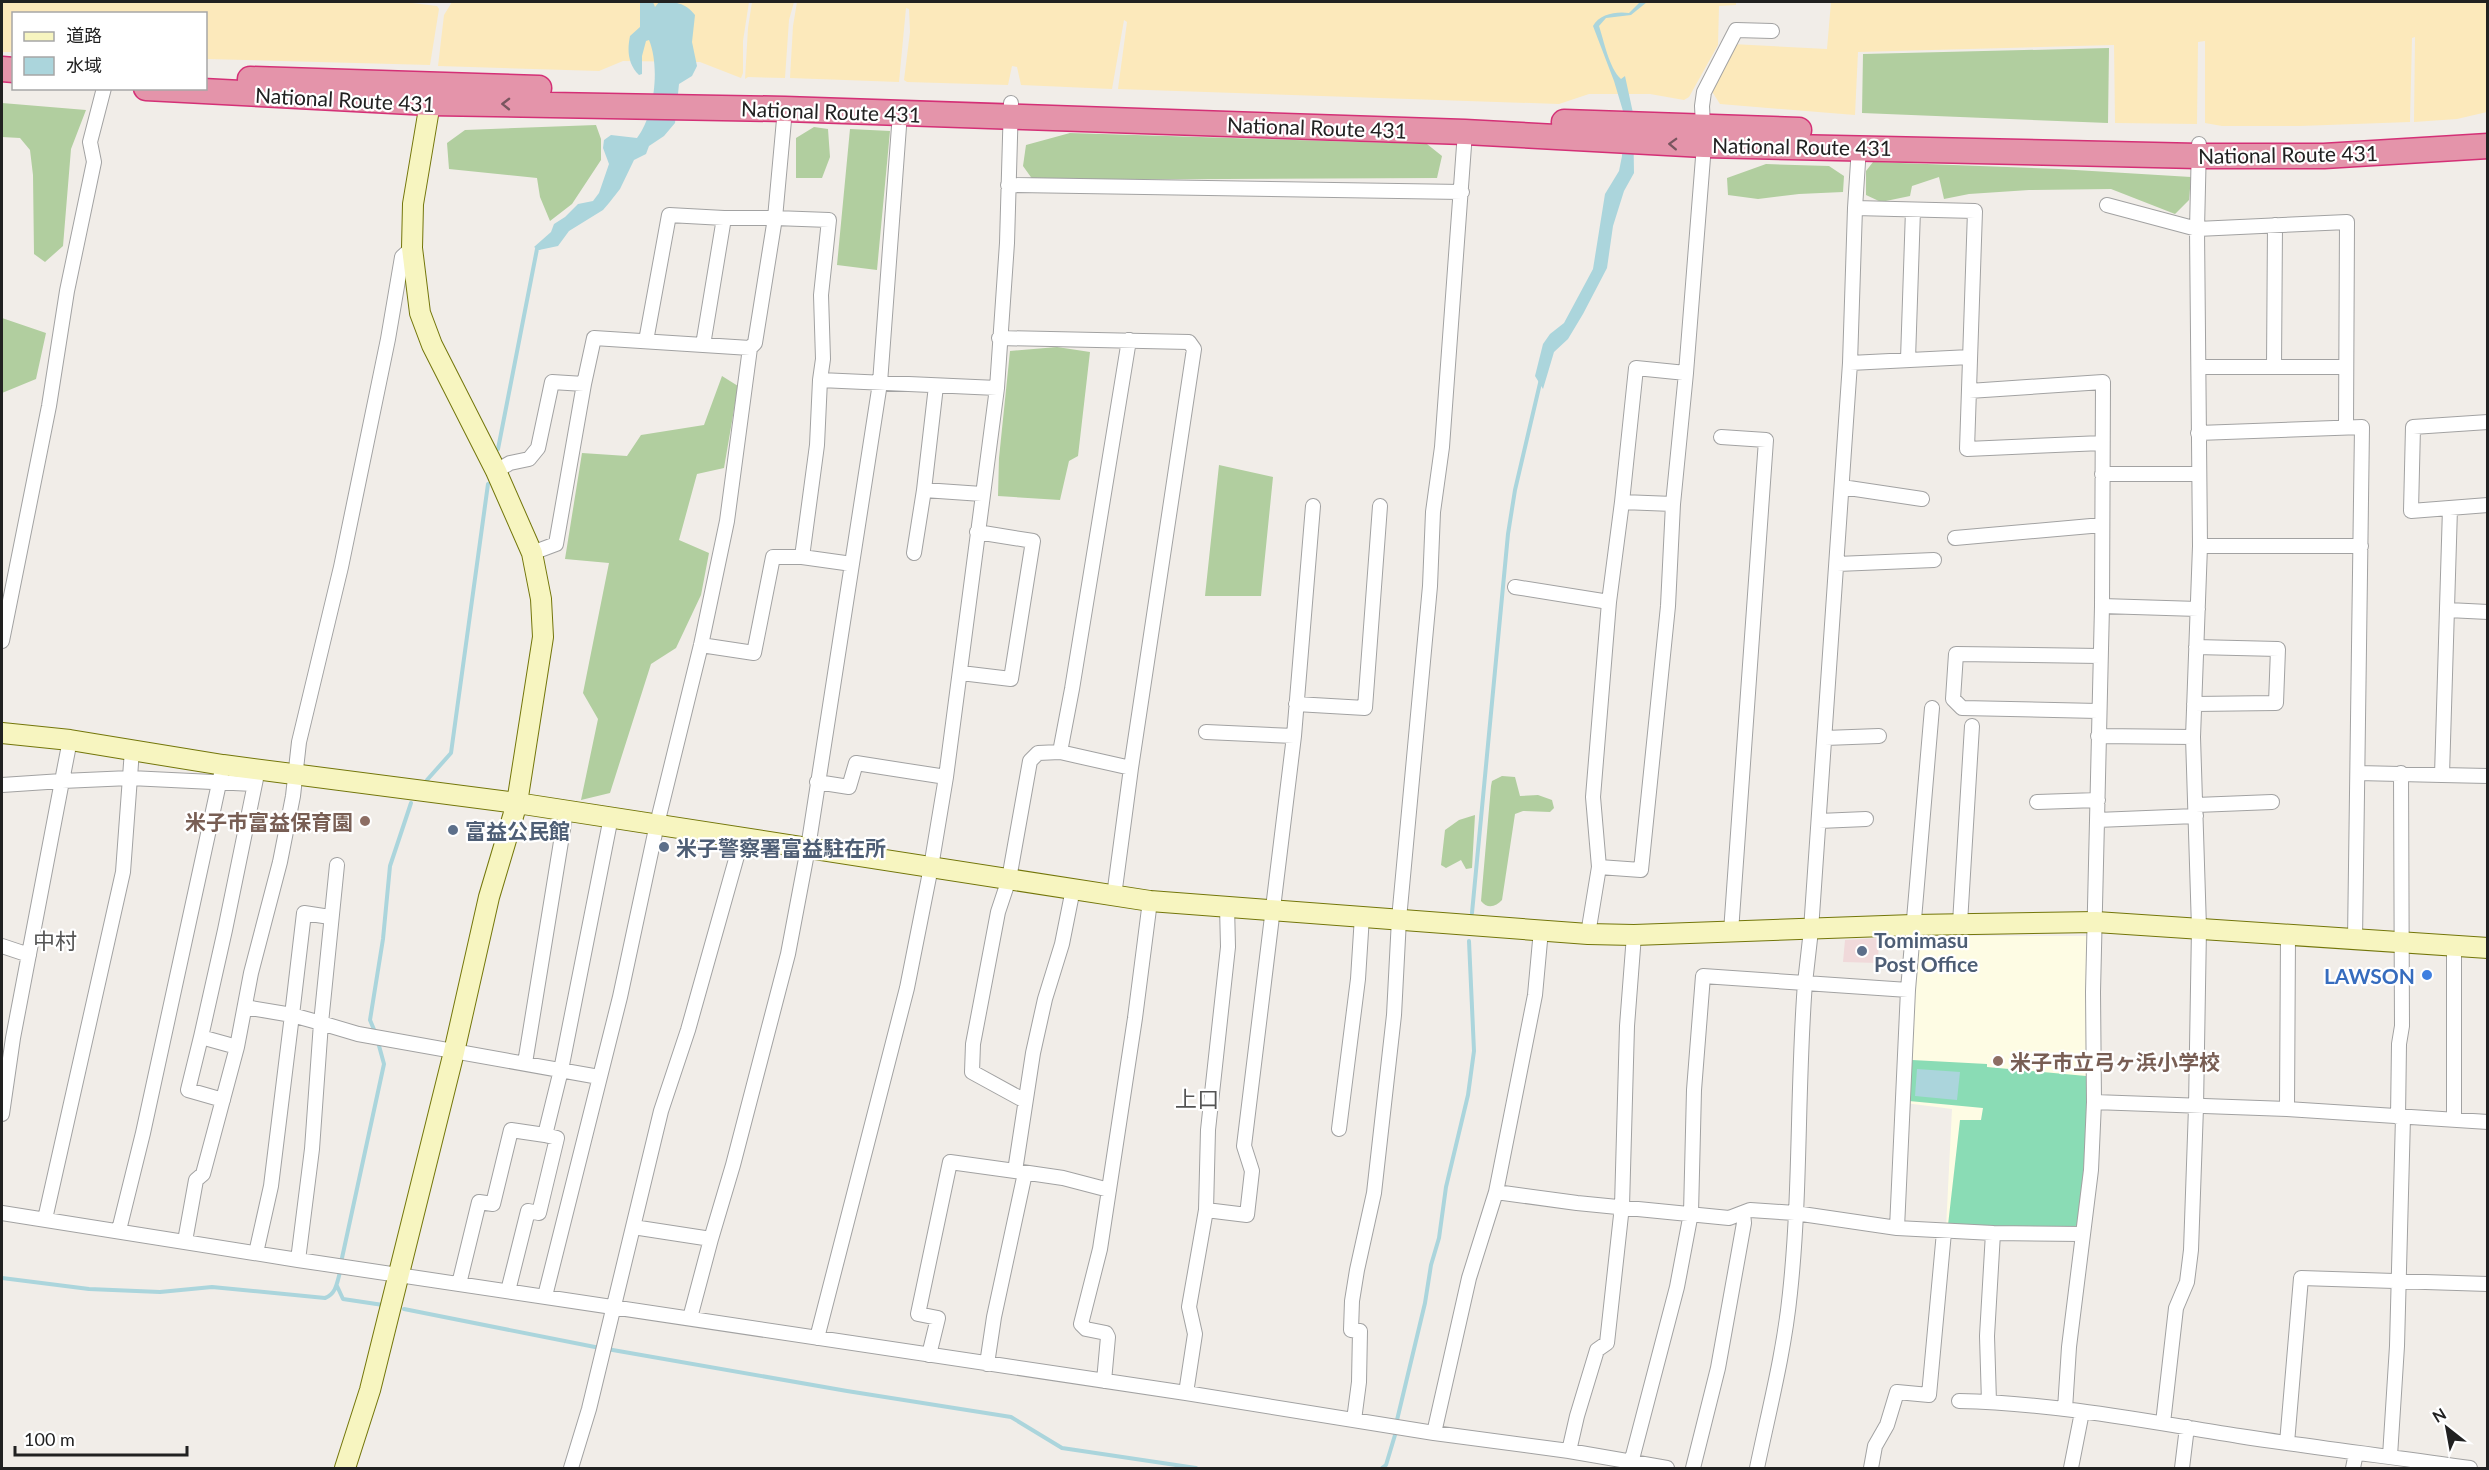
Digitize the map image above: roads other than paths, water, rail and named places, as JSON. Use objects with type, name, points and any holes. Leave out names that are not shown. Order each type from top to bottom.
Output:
[{"type":"highway","name":"National Route 431","points":[[207,77],[432,94]]},
{"type":"highway","name":"National Route 431","points":[[207,89],[679,99],[2324,156],[2487,146]]},
{"type":"highway","name":"National Route 431","points":[[679,99],[785,109],[900,113],[1011,110],[1466,132],[1629,133]]},
{"type":"highway","name":"National Route 431","points":[[1704,136],[1859,147],[2198,150],[2487,134]]},
{"type":"street","points":[[1599,867],[1641,870],[1668,606],[1673,504],[1686,373],[1704,136],[1702,106],[1704,92],[1736,30],[1772,31]]},
{"type":"street","points":[[2,641],[49,406],[67,291],[94,162],[90,142],[103,90]]},
{"type":"street","points":[[345,1468],[370,1390],[454,1052],[489,897],[518,803],[543,637],[541,599],[532,553],[496,471],[432,345],[420,313],[412,248],[413,204],[432,94]]},
{"type":"street","points":[[532,553],[556,543],[594,338],[750,348],[755,344],[775,218],[785,109]]},
{"type":"street","points":[[817,1338],[905,999],[932,867],[961,673],[981,494],[997,388],[1011,110]]},
{"type":"street","points":[[690,1318],[734,1165],[789,954],[808,848],[880,383],[900,113]]},
{"type":"street","points":[[1354,1420],[1359,1382],[1360,1331],[1352,1330],[1352,1301],[1374,1193],[1394,1015],[1399,919],[1430,586],[1433,512],[1442,447],[1466,132]]},
{"type":"street","points":[[1757,1468],[1783,1348],[1790,1294],[1801,1035],[1811,930],[1837,564],[1850,363],[1859,147]]},
{"type":"street","points":[[2163,1423],[2176,1308],[2187,1282],[2191,1250],[2196,1107],[2199,928],[2193,737],[2200,546],[2198,150]]},
{"type":"street","points":[[1008,185],[1462,192]]},
{"type":"street","points":[[2107,205],[2197,229],[2347,222],[2346,426]]},
{"type":"street","points":[[1855,208],[1975,212],[1967,449],[2102,443]]},
{"type":"street","points":[[1908,359],[1913,210]]},
{"type":"street","points":[[646,341],[669,215],[829,220],[821,295],[823,359],[817,445],[802,556]]},
{"type":"street","points":[[703,345],[724,218]]},
{"type":"street","points":[[2274,367],[2275,225]]},
{"type":"street","points":[[185,1241],[196,1180],[203,1174],[237,1047],[280,862],[293,796],[299,742],[343,556],[388,339],[402,257],[412,248]]},
{"type":"street","points":[[999,338],[1189,342],[1194,349],[1114,896]]},
{"type":"street","points":[[1060,752],[1129,340]]},
{"type":"street","points":[[545,1296],[639,916],[657,824],[701,645],[727,521],[750,348]]},
{"type":"street","points":[[1850,363],[1970,357]]},
{"type":"street","points":[[2199,367],[2346,367]]},
{"type":"street","points":[[1588,934],[1599,867],[1593,797],[1609,602],[1636,368],[1686,373]]},
{"type":"street","points":[[820,380],[997,388]]},
{"type":"street","points":[[496,471],[510,463],[529,459],[538,448],[552,382],[584,384]]},
{"type":"street","points":[[1969,391],[2103,382],[2102,606],[2093,992],[2094,1102],[2091,1170],[2069,1347],[2065,1409]]},
{"type":"street","points":[[914,554],[936,386]]},
{"type":"street","points":[[2487,422],[2413,427],[2410,511],[2487,505]]},
{"type":"street","points":[[2198,433],[2362,427],[2355,940]]},
{"type":"street","points":[[1721,436],[1766,440],[1731,932]]},
{"type":"street","points":[[2102,474],[2199,474]]},
{"type":"street","points":[[1842,487],[1922,500]]},
{"type":"street","points":[[924,490],[981,494]]},
{"type":"street","points":[[1622,502],[1673,504]]},
{"type":"street","points":[[1206,1210],[1247,1215],[1252,1171],[1244,1146],[1294,736],[1313,506]]},
{"type":"street","points":[[1296,704],[1365,708],[1380,506]]},
{"type":"street","points":[[2442,775],[2450,508]]},
{"type":"street","points":[[1955,538],[2102,525]]},
{"type":"street","points":[[961,673],[1011,679],[1033,541],[977,532]]},
{"type":"street","points":[[2200,546],[2361,546]]},
{"type":"street","points":[[701,645],[754,653],[773,557],[802,556],[852,564]]},
{"type":"street","points":[[1837,564],[1934,561]]},
{"type":"street","points":[[1515,587],[1609,602]]},
{"type":"street","points":[[2102,606],[2198,609]]},
{"type":"street","points":[[2448,610],[2487,612]]},
{"type":"street","points":[[2194,704],[2276,703],[2278,650],[2196,647]]},
{"type":"street","points":[[2098,711],[1962,708],[1953,699],[1956,654],[2100,656]]},
{"type":"street","points":[[1896,1228],[1908,990],[1932,708]]},
{"type":"street","points":[[1960,924],[1972,726]]},
{"type":"street","points":[[1206,732],[1294,736]]},
{"type":"street","points":[[2,733],[70,740],[132,750],[221,774]]},
{"type":"street","points":[[1825,738],[1879,736]]},
{"type":"street","points":[[2098,736],[2193,737]]},
{"type":"street","points":[[2,1113],[70,740]]},
{"type":"street","points":[[45,1219],[123,872],[132,750]]},
{"type":"street","points":[[1024,1101],[972,1072],[973,1044],[998,912],[1009,879],[1030,761],[1038,753],[1060,752],[1131,768]]},
{"type":"street","points":[[817,782],[849,787],[856,763],[946,777]]},
{"type":"street","points":[[2358,773],[2487,776]]},
{"type":"street","points":[[2390,1456],[2398,1281],[2399,1044],[2402,1026],[2401,773]]},
{"type":"street","points":[[119,1230],[143,1132],[221,774]]},
{"type":"street","points":[[2,785],[221,774],[256,776],[294,774],[518,803],[1150,901],[1588,934],[1634,935],[1811,930],[1913,924],[2096,922],[2487,948]]},
{"type":"street","points":[[223,1100],[188,1090],[225,930],[256,776]]},
{"type":"street","points":[[2037,802],[2097,800]]},
{"type":"street","points":[[2097,820],[2272,802]]},
{"type":"street","points":[[525,1063],[566,811]]},
{"type":"street","points":[[545,1135],[561,1070],[611,817]]},
{"type":"street","points":[[1819,821],[1866,819]]},
{"type":"street","points":[[571,1468],[589,1409],[661,1111],[688,1029],[742,838]]},
{"type":"street","points":[[298,1260],[312,1149],[330,917],[337,865]]},
{"type":"street","points":[[987,1364],[1020,1172],[1024,1101],[1044,999],[1062,944],[1073,889]]},
{"type":"street","points":[[1104,1381],[1108,1337],[1106,1333],[1086,1329],[1081,1324],[1100,1249],[1150,901]]},
{"type":"street","points":[[1186,1393],[1195,1334],[1190,1307],[1206,1210],[1208,1130],[1228,947],[1227,906]]},
{"type":"street","points":[[256,1253],[271,1186],[304,913],[330,917]]},
{"type":"street","points":[[1340,1129],[1358,979],[1362,916]]},
{"type":"street","points":[[1434,1433],[1469,1278],[1496,1191],[1535,995],[1541,930]]},
{"type":"street","points":[[1569,1451],[1597,1350],[1607,1343],[1622,1206],[1627,1026],[1634,935]]},
{"type":"street","points":[[2287,1109],[2288,936]]},
{"type":"street","points":[[2,946],[29,955]]},
{"type":"street","points":[[2454,946],[2454,1120]]},
{"type":"street","points":[[1631,1463],[1677,1287],[1691,1214],[1694,1090],[1703,976],[1908,990]]},
{"type":"street","points":[[245,1007],[292,1015],[358,1034],[600,1077]]},
{"type":"street","points":[[201,1036],[237,1047]]},
{"type":"street","points":[[2094,1102],[2287,1109],[2487,1122]]},
{"type":"street","points":[[459,1284],[479,1202],[493,1204],[511,1130],[557,1138],[539,1213],[528,1211],[508,1291]]},
{"type":"street","points":[[930,1355],[938,1318],[918,1314],[950,1162],[1063,1178],[1109,1190]]},
{"type":"street","points":[[1496,1191],[1577,1203],[1729,1218],[1750,1210],[1795,1213],[1896,1228],[1944,1232],[2082,1234]]},
{"type":"street","points":[[2,1213],[298,1260],[1186,1393],[1434,1433],[1569,1451],[1609,1464],[1631,1463],[1667,1468]]},
{"type":"street","points":[[1693,1468],[1718,1368],[1744,1223],[1743,1213]]},
{"type":"street","points":[[633,1227],[711,1239]]},
{"type":"street","points":[[1871,1468],[1875,1446],[1887,1425],[1897,1392],[1929,1395],[1944,1232]]},
{"type":"street","points":[[1989,1402],[1987,1336],[1993,1233]]},
{"type":"street","points":[[2287,1443],[2301,1278],[2487,1284]]},
{"type":"street","points":[[1959,1401],[2065,1409],[2470,1468]]},
{"type":"street","points":[[2071,1468],[2082,1412]]},
{"type":"street","points":[[2182,1468],[2187,1427]]},
{"type":"street","points":[[2353,1468],[2356,1453]]},
{"type":"water","points":[[640,2],[653,2],[655,7],[659,2],[679,4],[687,7],[695,15],[692,42],[697,66],[692,76],[679,84],[675,123],[664,136],[649,146],[646,154],[634,160],[620,189],[603,210],[569,231],[558,246],[539,250],[534,247],[551,232],[554,224],[578,204],[593,201],[599,193],[609,164],[603,148],[604,140],[611,135],[637,138],[648,117],[655,76],[649,40],[646,41],[642,56],[642,74],[639,75],[633,66],[629,52],[630,36],[640,27]]},
{"type":"water","points":[[1640,2],[1647,2],[1631,15],[1606,18],[1599,26],[1613,68],[1621,79],[1625,76],[1633,113],[1634,173],[1624,191],[1613,226],[1607,268],[1568,339],[1554,352],[1543,389],[1535,376],[1543,344],[1550,334],[1564,323],[1593,269],[1605,194],[1619,171],[1622,156],[1623,111],[1593,26],[1599,19],[1609,14],[1629,13]]},
{"type":"water","points":[[1917,1069],[1960,1072],[1957,1100],[1915,1096]]},
{"type":"waterway","points":[[498,449],[537,249],[542,246]]},
{"type":"waterway","points":[[1472,913],[1508,534],[1515,490],[1541,379]]},
{"type":"waterway","points":[[427,780],[451,753],[488,484]]},
{"type":"waterway","points":[[375,1032],[370,1020],[383,939],[390,866],[411,803]]},
{"type":"waterway","points":[[1397,1420],[1425,1303],[1431,1265],[1439,1238],[1446,1187],[1468,1095],[1474,1051],[1469,941]]},
{"type":"waterway","points":[[342,1258],[384,1064],[378,1042]]},
{"type":"waterway","points":[[2,1278],[89,1289],[160,1292],[212,1287],[325,1298],[334,1291],[340,1272]]},
{"type":"waterway","points":[[337,1286],[343,1299],[383,1305]]},
{"type":"waterway","points":[[404,1309],[600,1348]]},
{"type":"waterway","points":[[607,1349],[1011,1417],[1062,1448],[1196,1468]]},
{"type":"waterway","points":[[1382,1468],[1386,1465],[1395,1435]]},
{"type":"place","name":"米子市富益保育園","points":[[365,821]]},
{"type":"place","name":"富益公民館","points":[[453,830]]},
{"type":"place","name":"米子警察署富益駐在所","points":[[664,847]]},
{"type":"place","name":"Tomimasu Post Office","points":[[1862,951]]},
{"type":"place","name":"LAWSON","points":[[2427,975]]},
{"type":"place","name":"米子市立弓ヶ浜小学校","points":[[1998,1061]]},
{"type":"district","name":"中村","points":[[55,940]]},
{"type":"district","name":"上口","points":[[1197,1098]]}]
